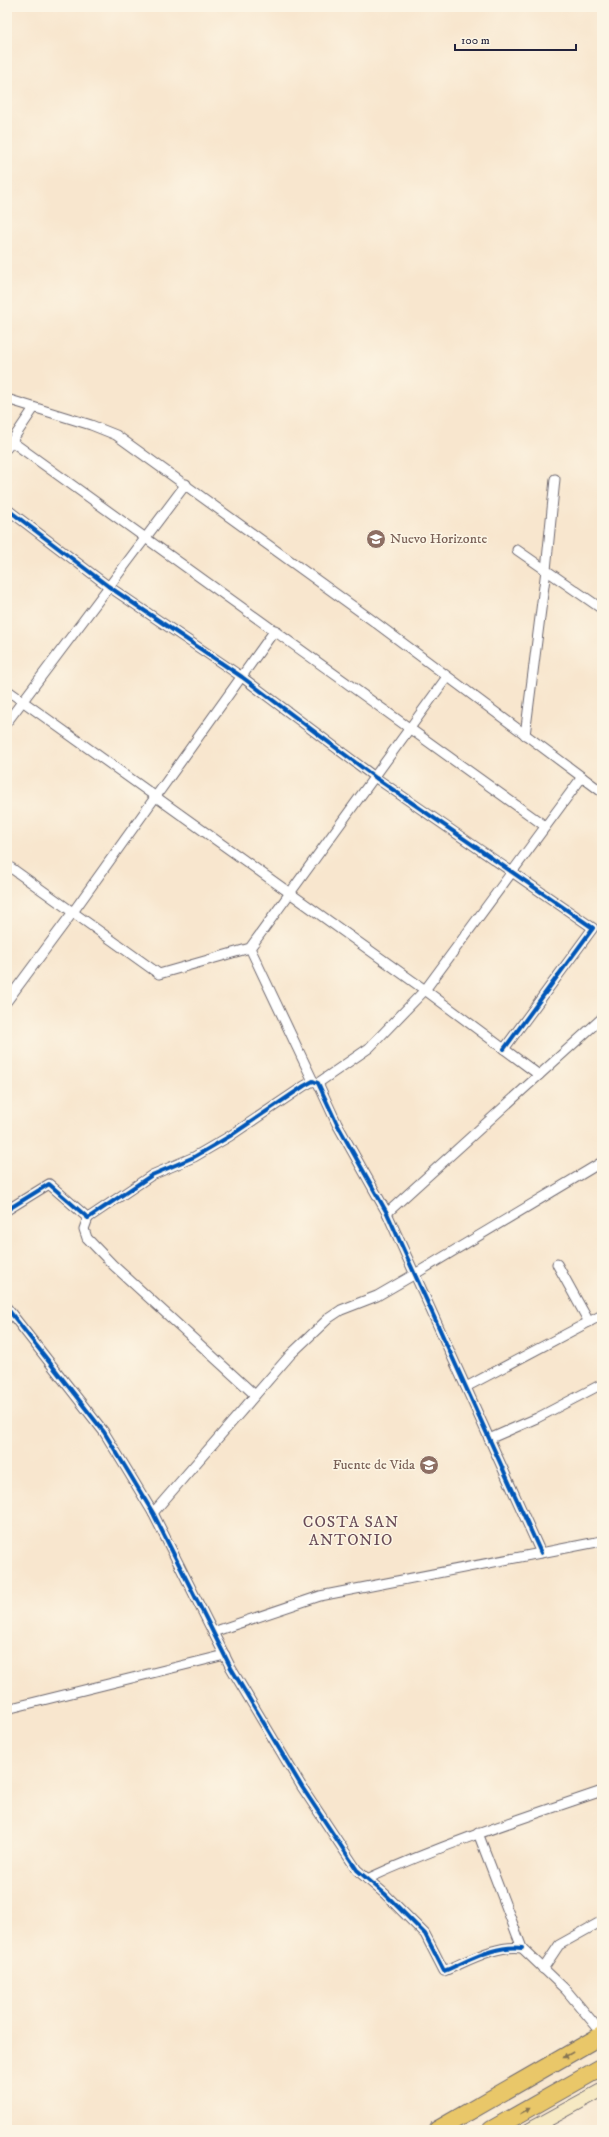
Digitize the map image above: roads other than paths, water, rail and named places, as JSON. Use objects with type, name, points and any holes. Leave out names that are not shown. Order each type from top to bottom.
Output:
[{"type":"highway","points":[[437,2130],[602,2034]]},
{"type":"highway","points":[[491,2130],[602,2067]]},
{"type":"street","points":[[7,400],[91,425],[116,435],[186,484],[602,792]]},
{"type":"street","points":[[34,408],[9,445],[145,536],[545,826]]},
{"type":"street","points":[[525,735],[546,570],[555,479]]},
{"type":"street","points":[[7,722],[145,536],[186,484]]},
{"type":"street","points":[[7,509],[108,586],[242,677],[376,778],[511,873],[593,928],[504,1049]]},
{"type":"street","points":[[517,550],[602,609]]},
{"type":"street","points":[[7,1001],[156,798],[275,630]]},
{"type":"street","points":[[7,865],[159,974],[250,948],[376,778],[447,677]]},
{"type":"street","points":[[7,690],[425,990],[539,1075]]},
{"type":"street","points":[[255,1395],[113,1265],[87,1238],[84,1229],[88,1218],[152,1175],[194,1157],[230,1136],[304,1086],[316,1082],[369,1048],[425,990],[582,777]]},
{"type":"street","points":[[250,948],[337,1124],[387,1213],[541,1553]]},
{"type":"street","points":[[387,1213],[602,1018]]},
{"type":"street","points":[[153,1513],[291,1354],[329,1318],[341,1310],[377,1296],[602,1162]]},
{"type":"street","points":[[7,1210],[49,1184],[88,1218]]},
{"type":"street","points":[[557,1264],[589,1322]]},
{"type":"street","points":[[7,1308],[104,1432],[153,1513],[225,1655],[302,1787],[357,1870],[385,1894],[425,1934],[444,1971],[499,1949],[511,1946],[522,1948]]},
{"type":"street","points":[[466,1387],[602,1315]]},
{"type":"street","points":[[489,1439],[536,1418],[602,1384]]},
{"type":"street","points":[[213,1632],[320,1596],[541,1553],[601,1544]]},
{"type":"street","points":[[7,1709],[225,1655]]},
{"type":"street","points":[[367,1879],[408,1860],[478,1833],[602,1791]]},
{"type":"street","points":[[478,1833],[522,1948],[566,1990],[602,2034]]},
{"type":"street","points":[[544,1969],[560,1945],[602,1921]]},
{"type":"street","points":[[529,2130],[602,2090]]},
{"type":"place","name":"Nuevo Horizonte","points":[[376,539]]},
{"type":"place","name":"Fuente de Vida","points":[[429,1465]]},
{"type":"district","name":"COSTA SAN ANTONIO","points":[[351,1531]]}]
